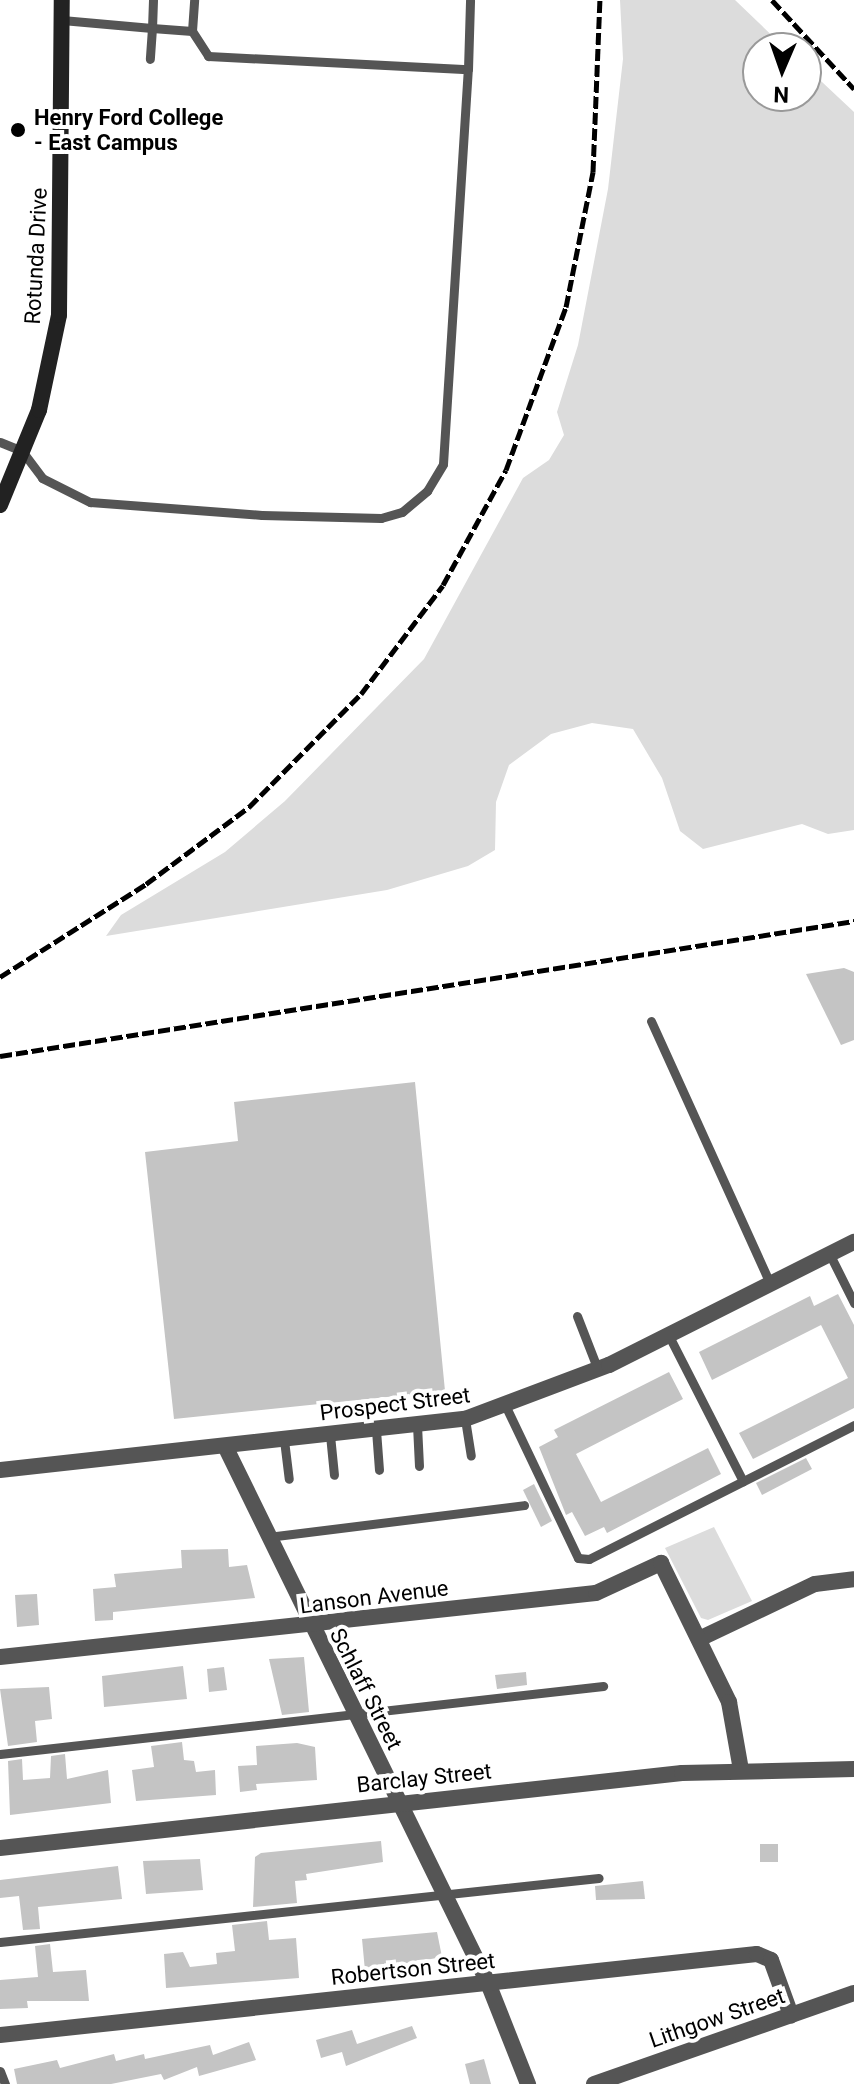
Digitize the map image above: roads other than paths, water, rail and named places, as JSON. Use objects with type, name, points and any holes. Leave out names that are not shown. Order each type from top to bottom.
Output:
[{"type":"main road","name":"Rotunda Drive","points":[[0,505],[39,410],[59,315],[62,0]]},
{"type":"street","name":"Prospect Street","points":[[0,1470],[465,1419],[506,1407],[598,1370],[854,1242]]},
{"type":"street","name":"Schlaff Street","points":[[225,1446],[265,1537],[488,1983],[528,2084]]},
{"type":"street","name":"Lanson Avenue","points":[[0,1657],[310,1627],[596,1593],[661,1563],[737,1722],[741,1770]]},
{"type":"street","points":[[699,1639],[815,1584],[854,1579]]},
{"type":"street","name":"Barclay Street","points":[[0,1848],[400,1803],[741,1770],[854,1769]]},
{"type":"street","name":"Robertson Street","points":[[0,2035],[762,1954],[773,1965],[791,2015]]},
{"type":"street","name":"Lithgow Street","points":[[594,2084],[854,1993]]},
{"type":"lane","points":[[150,59],[153,0]]},
{"type":"lane","points":[[194,0],[192,31],[208,56],[468,69]]},
{"type":"lane","points":[[0,442],[22,451],[42,478],[67,493],[131,508],[381,518],[402,512],[427,491],[443,464],[470,0]]},
{"type":"lane","points":[[62,20],[192,31]]},
{"type":"lane","points":[[651,1021],[771,1285]]},
{"type":"lane","points":[[830,1255],[854,1303]]},
{"type":"lane","points":[[577,1316],[598,1370]]},
{"type":"lane","points":[[669,1336],[743,1481]]},
{"type":"lane","points":[[506,1407],[578,1558],[589,1559],[854,1425]]},
{"type":"lane","points":[[465,1419],[471,1456]]},
{"type":"lane","points":[[417,1425],[419,1466]]},
{"type":"lane","points":[[376,1430],[379,1470]]},
{"type":"lane","points":[[330,1435],[334,1475]]},
{"type":"lane","points":[[284,1440],[289,1479]]},
{"type":"lane","points":[[265,1537],[524,1505]]},
{"type":"lane","points":[[0,1754],[603,1686]]},
{"type":"lane","points":[[0,1942],[599,1878]]},
{"type":"lane","points":[[0,2071],[5,2084]]},
{"type":"railway","points":[[0,977],[146,884],[249,807],[361,694],[443,585],[506,470],[566,307],[593,172],[600,0]]},
{"type":"railway","points":[[772,0],[854,89]]},
{"type":"railway","points":[[0,1056],[854,921]]},
{"type":"place","name":"Henry Ford College - East Campus","points":[[18,130]]}]
